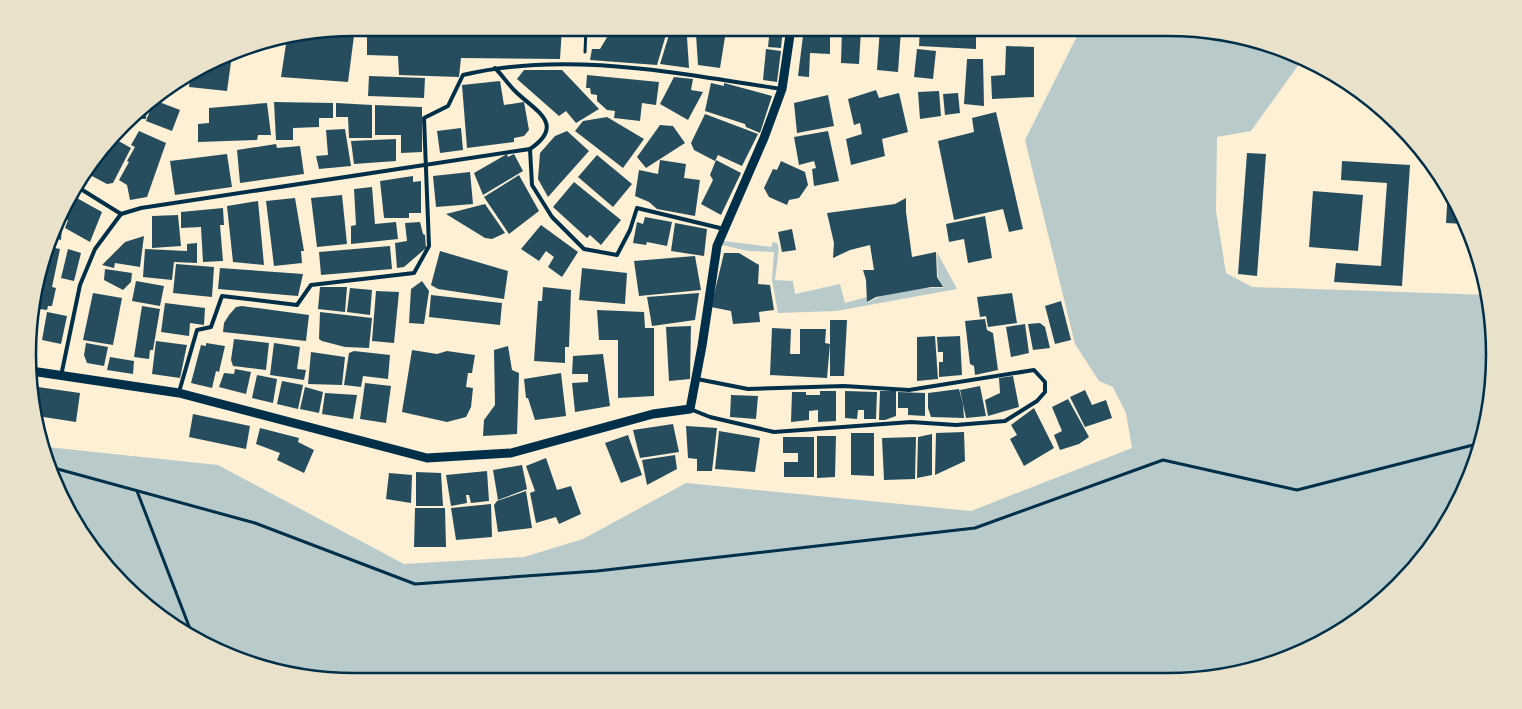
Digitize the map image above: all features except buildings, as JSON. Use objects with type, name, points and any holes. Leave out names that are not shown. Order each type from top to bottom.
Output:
[{"type":"street","points":[[37,372],[179,393],[427,458],[511,453],[653,414],[690,409],[697,379],[717,246],[764,138],[782,89],[790,36]]},
{"type":"lane","points":[[179,393],[197,330],[211,327],[222,296],[298,305],[312,285],[414,273],[430,246],[424,118],[448,106],[464,76],[495,68],[585,65],[649,69],[782,89]]},
{"type":"lane","points":[[61,376],[80,285],[95,250],[121,214],[141,208],[530,149],[542,141],[546,129],[542,114],[516,92],[495,68]]},
{"type":"lane","points":[[530,149],[532,185],[552,217],[584,249],[617,255],[630,230],[636,208],[724,229]]},
{"type":"lane","points":[[82,190],[121,214]]},
{"type":"lane","points":[[690,409],[710,417],[774,432],[911,422],[956,425],[1005,421],[1037,401],[1046,392],[1045,382],[1034,370],[909,390],[836,386],[748,389],[697,379]]},
{"type":"path","points":[[585,65],[586,36]]},
{"type":"path","points":[[57,469],[255,523],[414,584],[597,571],[975,528],[1163,460],[1297,490],[1473,445]]},
{"type":"path","points":[[137,491],[189,626]]},
{"type":"shaded area","points":[[1077,36],[1188,37],[1230,42],[1270,53],[1299,65],[1251,131],[1217,137],[1216,211],[1226,273],[1252,287],[1480,295],[1486,354],[1483,396],[1475,437],[1462,476],[1443,514],[1432,531],[1393,580],[1361,607],[1327,630],[1289,649],[1250,662],[1209,670],[1167,673],[354,673],[313,670],[272,662],[233,649],[195,630],[145,594],[115,564],[90,531],[69,495],[53,457],[50,447],[218,465],[404,564],[524,557],[583,539],[686,483],[971,511],[1132,448],[1126,413],[1113,387],[1099,381],[1075,344],[1025,140]]},
{"type":"shaded area","points":[[724,241],[771,247],[773,242],[777,243],[779,247],[775,280],[793,281],[795,294],[840,284],[845,303],[867,297],[867,303],[884,295],[904,291],[943,288],[938,277],[937,252],[957,289],[836,311],[778,313],[772,280],[774,252],[748,251],[722,245]]}]
